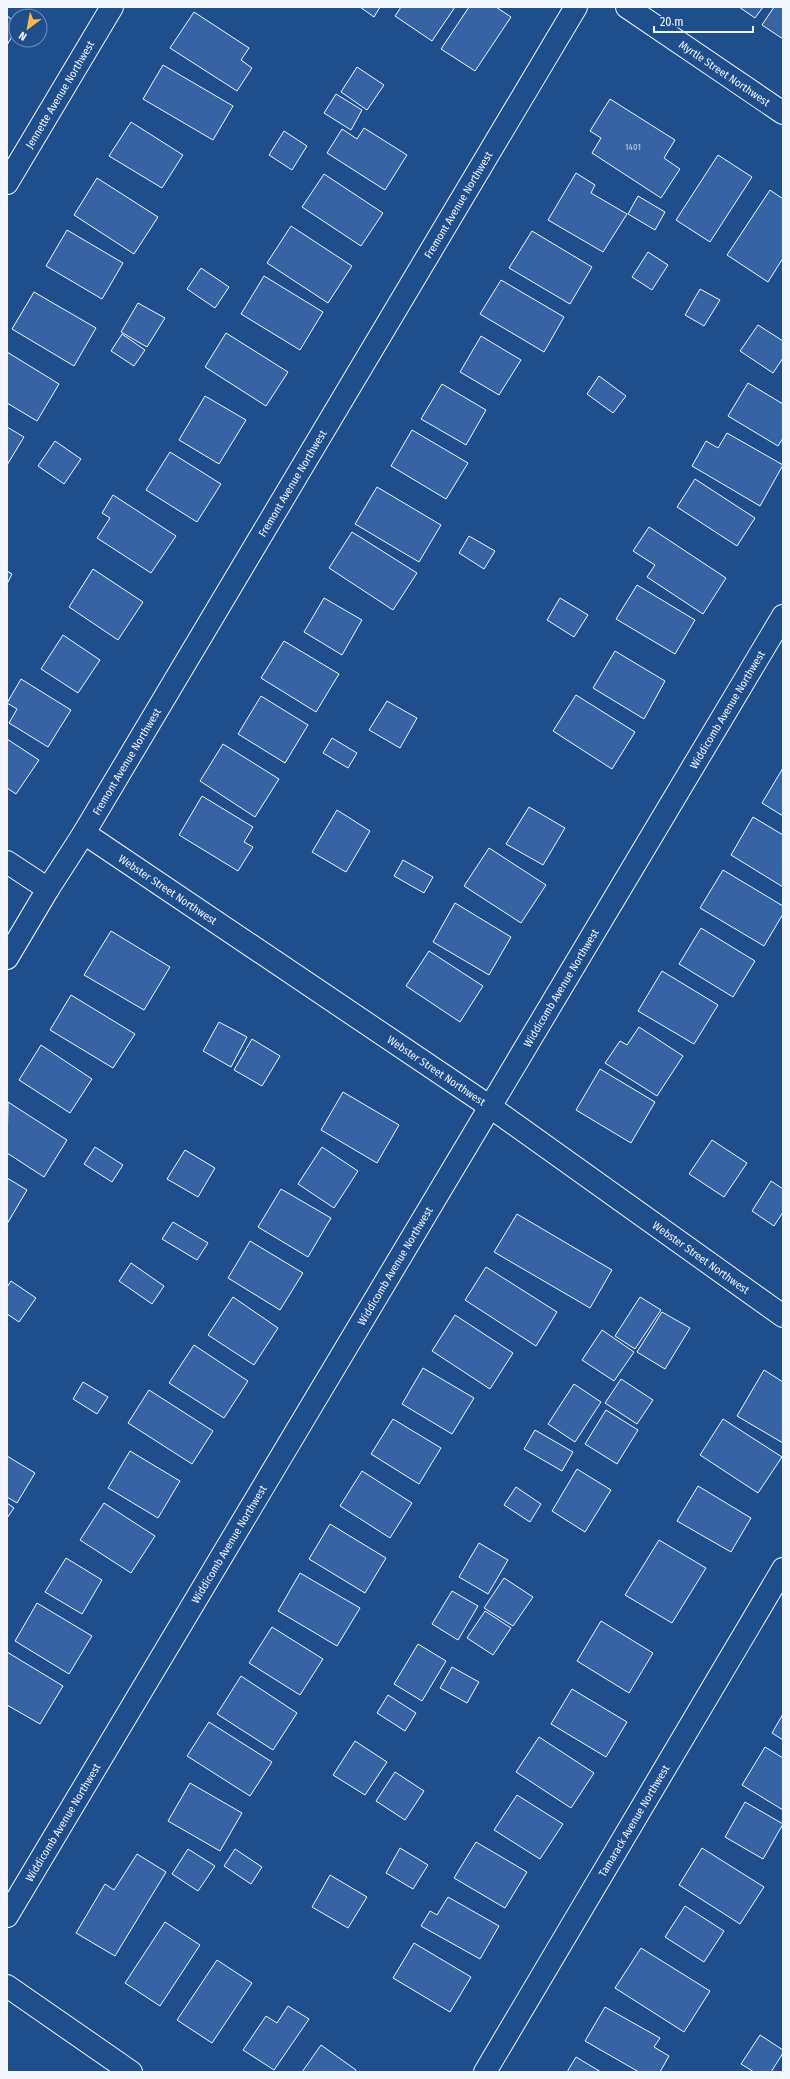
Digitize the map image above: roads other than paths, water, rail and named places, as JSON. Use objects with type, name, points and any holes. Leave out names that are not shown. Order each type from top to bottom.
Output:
[{"type":"street","name":"Jennette Avenue Northwest","points":[[7,183],[112,7]]},
{"type":"street","name":"Fremont Avenue Northwest","points":[[7,958],[48,889],[84,833],[576,7]]},
{"type":"street","name":"Myrtle Street Northwest","points":[[627,7],[783,113]]},
{"type":"street","name":"Widdicomb Avenue Northwest","points":[[7,1916],[489,1106],[783,616]]},
{"type":"street","name":"Webster Street Northwest","points":[[84,833],[489,1106],[783,1316]]},
{"type":"street","points":[[7,862],[48,889]]},
{"type":"street","name":"Tamarack Avenue Northwest","points":[[485,2072],[783,1569]]},
{"type":"street","points":[[7,1986],[131,2072]]}]
